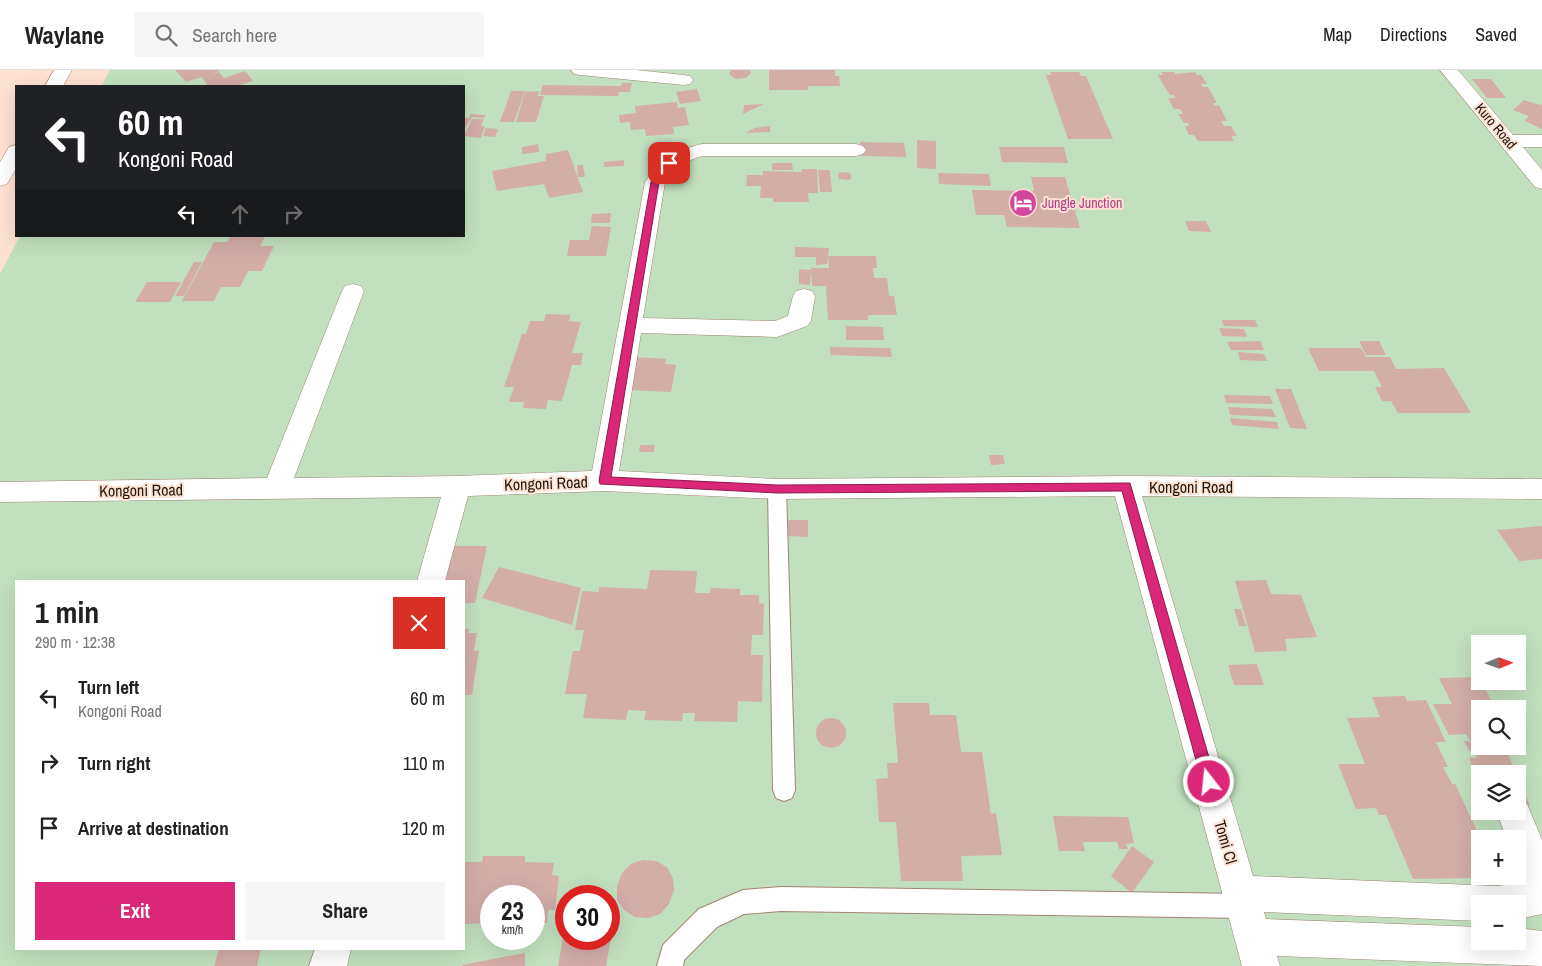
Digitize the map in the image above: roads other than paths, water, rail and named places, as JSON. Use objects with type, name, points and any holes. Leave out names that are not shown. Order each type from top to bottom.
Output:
[{"type":"street","points":[[55,85],[63,70]]},
{"type":"street","points":[[580,70],[684,80]]},
{"type":"street","name":"Kuro Road","points":[[1449,70],[1542,182]]},
{"type":"street","points":[[1509,141],[1542,141]]},
{"type":"street","points":[[604,481],[655,182],[669,163],[684,154],[702,150],[856,150]]},
{"type":"street","points":[[0,180],[15,153]]},
{"type":"street","points":[[276,488],[353,291]]},
{"type":"street","points":[[631,325],[777,329],[799,320],[804,296]]},
{"type":"street","name":"Kongoni Road","points":[[0,492],[457,486],[604,481],[777,489],[1126,486],[1542,489]]},
{"type":"street","points":[[431,580],[457,486]]},
{"type":"street","name":"Tomi Cl","points":[[1126,486],[1250,925]]},
{"type":"street","points":[[1250,925],[1497,904],[1537,898],[1538,872],[1517,820]]},
{"type":"street","points":[[1250,925],[1542,949]]},
{"type":"street","points":[[328,966],[333,950]]},
{"type":"lane","points":[[777,489],[784,790]]},
{"type":"lane","points":[[670,966],[672,954],[708,918],[743,902],[781,899],[1250,925]]},
{"type":"place","name":"Jungle Junction","points":[[1023,203]]}]
